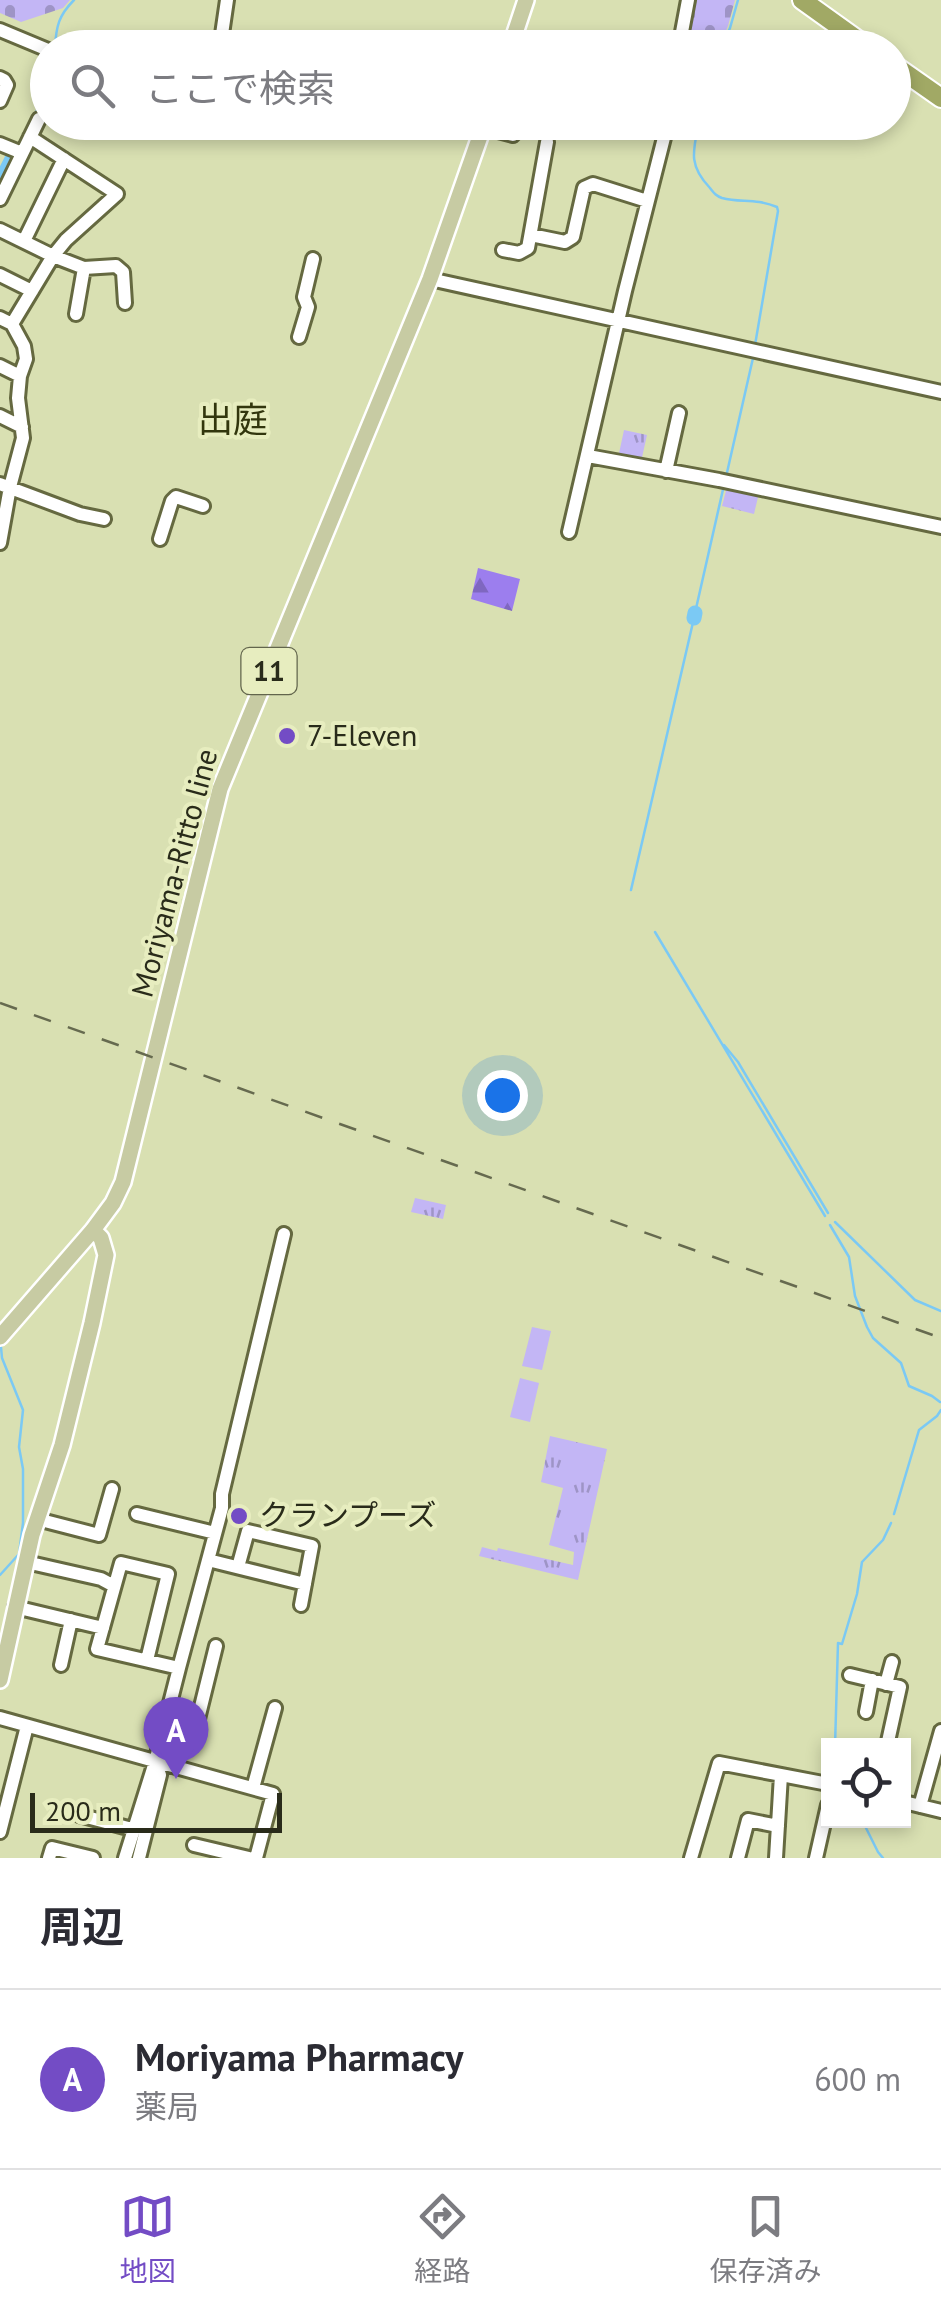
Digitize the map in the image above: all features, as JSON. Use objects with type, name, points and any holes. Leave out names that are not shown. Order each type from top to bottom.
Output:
[{"type":"highway","points":[[802,0],[843,30]]},
{"type":"highway","points":[[911,77],[941,98]]},
{"type":"main road","points":[[516,30],[526,0]]},
{"type":"main road","name":"Moriyama-Ritto line","points":[[0,1337],[93,1230],[114,1203],[123,1182],[220,789],[430,279],[479,140]]},
{"type":"main road","points":[[0,1680],[37,1519],[68,1422],[102,1272],[106,1250],[102,1238],[93,1230]]},
{"type":"street","points":[[223,30],[227,0]]},
{"type":"street","points":[[682,30],[688,0]]},
{"type":"street","points":[[0,30],[30,42]]},
{"type":"street","points":[[0,78],[7,85],[0,101]]},
{"type":"street","points":[[2,191],[30,137]]},
{"type":"street","points":[[0,543],[5,486],[21,449],[18,398],[26,359],[24,346],[6,321],[32,291],[66,240],[116,194],[35,140]]},
{"type":"street","points":[[569,532],[663,140]]},
{"type":"street","points":[[504,250],[519,253],[528,248],[548,142]]},
{"type":"street","points":[[0,144],[22,154]]},
{"type":"street","points":[[24,241],[64,159]]},
{"type":"street","points":[[531,235],[565,242],[573,238],[584,188],[592,184],[647,201]]},
{"type":"street","points":[[0,230],[84,268],[116,266],[122,272],[126,303]]},
{"type":"street","points":[[299,336],[308,307],[304,297],[314,259]]},
{"type":"street","points":[[76,314],[84,268]]},
{"type":"street","points":[[0,275],[32,291]]},
{"type":"street","points":[[430,279],[941,392]]},
{"type":"street","points":[[0,366],[20,376]]},
{"type":"street","points":[[666,471],[679,413]]},
{"type":"street","points":[[0,416],[22,427]]},
{"type":"street","points":[[588,456],[941,527]]},
{"type":"street","points":[[5,486],[104,520]]},
{"type":"street","points":[[160,539],[172,501],[176,498],[203,506]]},
{"type":"street","points":[[125,1858],[215,1533],[284,1234]]},
{"type":"street","points":[[37,1519],[99,1535],[112,1489]]},
{"type":"street","points":[[137,1514],[215,1533]]},
{"type":"street","points":[[238,1568],[248,1531],[312,1546],[301,1606]]},
{"type":"street","points":[[208,1560],[306,1584]]},
{"type":"street","points":[[26,1562],[101,1578],[114,1586]]},
{"type":"street","points":[[147,1660],[168,1574],[120,1563],[97,1648],[179,1668]]},
{"type":"street","points":[[15,1608],[103,1628]]},
{"type":"street","points":[[61,1665],[71,1620]]},
{"type":"street","points":[[166,1719],[196,1727],[216,1646]]},
{"type":"street","points":[[886,1684],[892,1662]]},
{"type":"street","points":[[850,1674],[900,1687],[889,1738]]},
{"type":"street","points":[[866,1712],[872,1680]]},
{"type":"street","points":[[253,1788],[275,1708]]},
{"type":"street","points":[[0,1718],[273,1794],[253,1858],[210,1854],[194,1846]]},
{"type":"street","points":[[0,1832],[28,1726]]},
{"type":"street","points":[[920,1806],[941,1732]]},
{"type":"street","points":[[139,1858],[160,1775],[154,1762]]},
{"type":"street","points":[[691,1858],[719,1763],[821,1783]]},
{"type":"street","points":[[776,1858],[781,1775]]},
{"type":"street","points":[[911,1804],[941,1811]]},
{"type":"street","points":[[78,1815],[132,1829]]},
{"type":"street","points":[[738,1858],[748,1820],[778,1826]]},
{"type":"street","points":[[816,1858],[823,1828]]},
{"type":"street","points":[[48,1858],[52,1848],[93,1858]]},
{"type":"green space","points":[[0,0],[70,0],[63,8],[21,22],[0,13]]},
{"type":"green space","points":[[694,0],[735,0],[726,30],[688,30]]},
{"type":"green space","points":[[624,430],[647,435],[641,462],[618,458]]},
{"type":"green space","points":[[727,487],[759,493],[754,514],[722,506]]},
{"type":"green space","points":[[478,568],[520,579],[512,611],[471,599]]},
{"type":"green space","points":[[415,1198],[446,1205],[443,1219],[411,1212]]},
{"type":"green space","points":[[532,1327],[551,1331],[542,1370],[522,1366]]},
{"type":"green space","points":[[520,1378],[539,1383],[530,1422],[510,1417]]},
{"type":"green space","points":[[550,1436],[607,1449],[578,1580],[479,1556],[482,1547],[497,1551],[498,1548],[573,1565],[574,1552],[549,1545],[563,1488],[541,1482]]},
{"type":"waterway","points":[[57,30],[74,0]]},
{"type":"waterway","points":[[729,30],[738,0]]},
{"type":"waterway","points":[[696,140],[695,165],[714,193],[722,198],[777,207],[755,345]]},
{"type":"waterway","points":[[1,181],[14,155]]},
{"type":"waterway","points":[[726,477],[753,358]]},
{"type":"waterway","points":[[695,613],[724,485]]},
{"type":"waterway","points":[[694,618],[695,613]]},
{"type":"waterway","points":[[631,890],[694,618]]},
{"type":"waterway","points":[[655,932],[825,1216]]},
{"type":"waterway","points":[[724,1045],[828,1213]]},
{"type":"waterway","points":[[835,1222],[915,1300],[941,1311]]},
{"type":"waterway","points":[[830,1225],[849,1257],[855,1296],[873,1338],[901,1363],[909,1386],[940,1402]]},
{"type":"waterway","points":[[0,1575],[19,1554],[23,1523],[19,1447],[23,1410],[1,1347]]},
{"type":"waterway","points":[[894,1514],[919,1430],[941,1410]]},
{"type":"waterway","points":[[835,1738],[838,1643],[842,1644],[857,1594],[862,1562],[883,1540],[891,1523]]},
{"type":"waterway","points":[[866,1828],[883,1858]]},
{"type":"railway","points":[[0,1003],[941,1338]]},
{"type":"place","name":"7-Eleven","points":[[287,736]]},
{"type":"place","name":"クランプーズ","points":[[239,1516]]},
{"type":"place","name":"Moriyama Pharmacy","points":[[176,1779]]},
{"type":"district","name":"出庭","points":[[233,420]]}]
